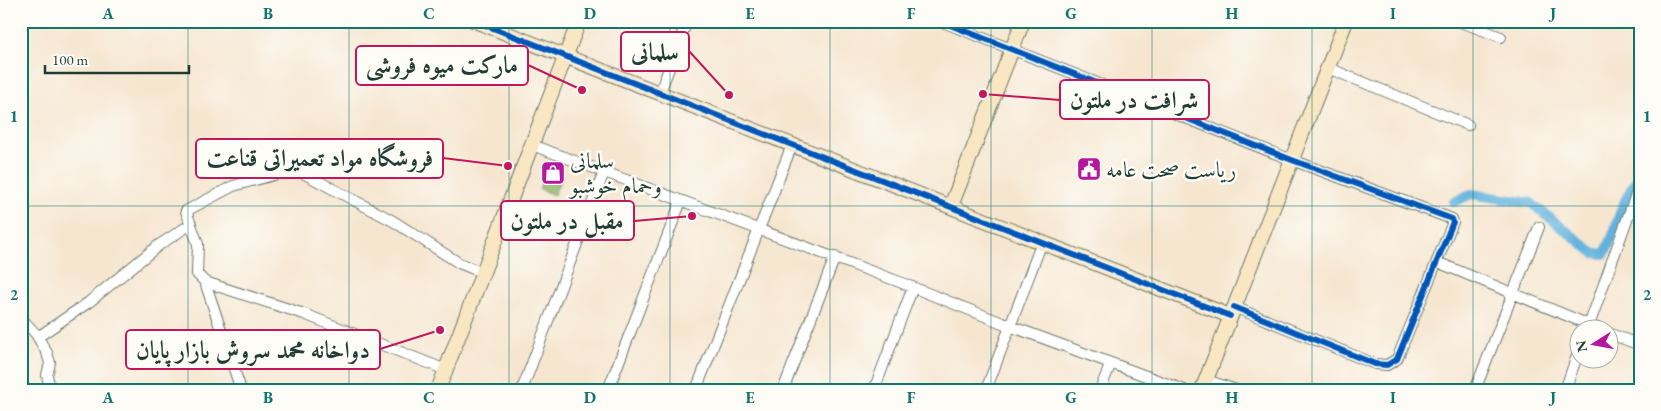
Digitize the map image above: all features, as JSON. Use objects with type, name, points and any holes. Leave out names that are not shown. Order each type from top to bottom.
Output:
[{"type":"street","points":[[475,21],[1042,242],[1232,312],[1375,364],[1387,365],[1397,359],[1453,222],[1450,217],[1292,160],[940,21]]},
{"type":"street","points":[[438,390],[579,21]]},
{"type":"street","points":[[660,92],[687,21]]},
{"type":"street","points":[[952,206],[1023,21]]},
{"type":"street","points":[[1236,390],[1204,385],[1346,21]]},
{"type":"street","points":[[1458,21],[1500,38]]},
{"type":"street","points":[[1328,68],[1468,125]]},
{"type":"street","points":[[532,145],[835,257],[1010,326],[1184,390]]},
{"type":"street","points":[[696,390],[792,145]]},
{"type":"street","points":[[241,390],[205,282],[197,274],[198,244],[186,211],[233,186],[292,170],[301,172],[393,221],[459,263],[483,273]]},
{"type":"street","points":[[522,390],[604,172]]},
{"type":"street","points":[[1594,318],[1638,189]]},
{"type":"street","points":[[608,390],[681,201]]},
{"type":"street","points":[[38,337],[89,302],[159,245],[191,224]]},
{"type":"street","points":[[1475,390],[1539,227]]},
{"type":"street","points":[[986,390],[1042,242]]},
{"type":"street","points":[[783,390],[835,257]]},
{"type":"street","points":[[1437,262],[1570,318]]},
{"type":"street","points":[[205,282],[304,314],[446,370]]},
{"type":"street","points":[[874,390],[913,287]]},
{"type":"street","points":[[21,318],[38,337],[50,363],[47,375],[49,385],[54,390]]},
{"type":"street","points":[[1618,337],[1640,346]]},
{"type":"street","points":[[1100,390],[1111,363]]},
{"type":"street","points":[[1565,390],[1573,368]]},
{"type":"green space","points":[[546,171],[562,177],[554,195],[539,189]]},
{"type":"waterway","points":[[1454,202],[1471,194],[1531,203],[1594,253],[1604,254],[1612,238],[1625,201],[1640,175]]},
{"type":"cycle path","points":[[475,21],[1230,316]]},
{"type":"cycle path","points":[[940,21],[1292,160],[1452,219],[1453,222],[1397,359],[1387,365],[1375,364],[1234,307]]},
{"type":"place","name":"مارکت میوه فروشی","points":[[582,90]]},
{"type":"place","name":"شرافت در ملتون","points":[[983,94]]},
{"type":"place","name":"سلمانی","points":[[729,95]]},
{"type":"place","name":"فروشگاه مواد تعمیراتی قناعت","points":[[508,166]]},
{"type":"place","name":"ریاست صحت عامه","points":[[1089,169]]},
{"type":"place","name":"سلمانی وحمام خوشبو","points":[[553,173]]},
{"type":"place","name":"مقبل در ملتون","points":[[692,216]]},
{"type":"place","name":"دواخانه محمد سروش بازار پایان","points":[[440,330]]}]
